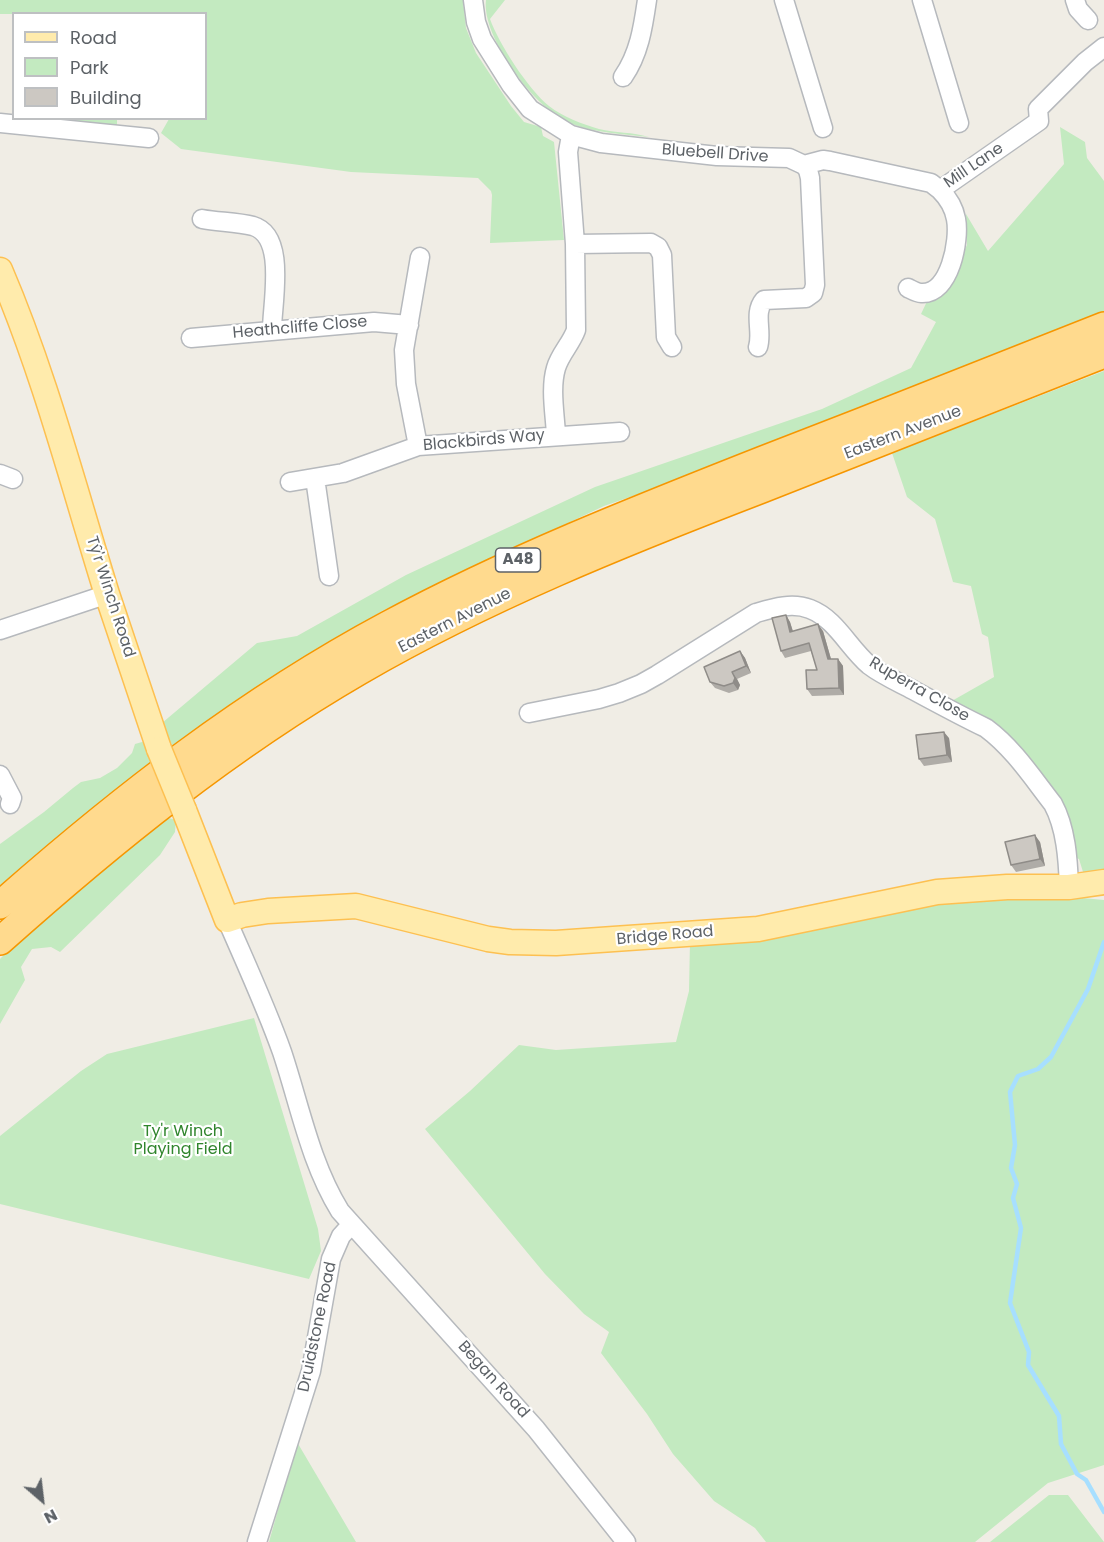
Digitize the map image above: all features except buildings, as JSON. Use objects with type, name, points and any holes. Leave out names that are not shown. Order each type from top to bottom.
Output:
[{"type":"highway","name":"Eastern Avenue","points":[[0,905],[132,793],[191,749],[298,678],[387,626],[492,572],[597,526],[1102,336]]},
{"type":"highway","name":"Eastern Avenue","points":[[0,941],[82,868],[209,768],[312,700],[403,647],[483,605],[1102,336]]},
{"type":"main road","name":"Tŷ'r Winch Road","points":[[0,270],[46,388],[108,594],[159,749],[227,920]]},
{"type":"main road","name":"Bridge Road","points":[[227,920],[268,911],[356,906],[488,939],[556,943],[758,929],[868,905],[944,892],[1104,882]]},
{"type":"street","name":"Bluebell Drive","points":[[474,0],[476,22],[482,39],[511,86],[530,109],[571,135],[601,143],[717,156],[789,158],[804,165]]},
{"type":"street","points":[[623,77],[633,63],[641,39],[647,0]]},
{"type":"street","points":[[784,0],[823,128]]},
{"type":"street","points":[[922,0],[959,123]]},
{"type":"street","points":[[1075,0],[1078,9],[1088,20]]},
{"type":"street","name":"Mill Lane","points":[[804,165],[823,160],[830,161],[932,183],[940,190],[1039,121],[1038,109],[1085,62],[1104,47]]},
{"type":"street","points":[[10,121],[144,138],[125,120]]},
{"type":"street","name":"Blackbirds Way","points":[[290,482],[363,466],[418,446],[556,435],[554,381],[556,368],[576,330],[575,244],[568,152],[571,135]]},
{"type":"street","points":[[758,347],[761,338],[759,311],[764,300],[806,298],[813,292],[815,285],[810,178],[804,165]]},
{"type":"street","points":[[908,288],[920,293],[929,292],[940,286],[950,270],[956,244],[957,221],[948,198],[940,190]]},
{"type":"street","points":[[202,219],[255,226],[265,233],[275,256],[272,330]]},
{"type":"street","points":[[575,244],[651,243],[658,248],[662,255],[666,337],[672,347]]},
{"type":"street","points":[[418,446],[409,406],[404,350],[420,257]]},
{"type":"street","name":"Heathcliffe Close","points":[[191,338],[374,322],[409,325]]},
{"type":"street","points":[[556,435],[620,432]]},
{"type":"street","points":[[315,478],[329,576]]},
{"type":"street","points":[[0,630],[108,594]]},
{"type":"street","name":"Ruperra Close","points":[[529,713],[619,693],[657,675],[756,613],[774,608],[807,607],[821,614],[833,624],[870,665],[886,676],[986,728],[1000,738],[1058,813],[1062,824],[1068,886]]},
{"type":"street","points":[[0,775],[12,798],[10,804]]},
{"type":"street","points":[[227,920],[281,1051],[313,1154],[331,1196],[351,1225]]},
{"type":"street","name":"Druidstone Road","points":[[257,1542],[311,1371],[331,1259],[341,1236],[351,1225]]},
{"type":"street","name":"Began Road","points":[[351,1225],[536,1429],[626,1542]]},
{"type":"green space","points":[[0,0],[463,0],[466,28],[476,53],[524,122],[541,127],[543,136],[554,142],[564,240],[490,243],[492,195],[478,178],[351,172],[181,149],[161,133],[168,120],[207,120],[207,12],[12,12],[12,14],[0,14]]},
{"type":"green space","points":[[486,0],[505,0],[490,19],[515,66],[532,89],[549,106],[566,117],[593,127],[649,137],[581,127],[558,117],[543,105],[514,71],[502,52],[492,33]]},
{"type":"green space","points":[[39,120],[117,120],[114,128]]},
{"type":"green space","points":[[1060,127],[1085,142],[1087,158],[1104,181],[1104,314],[731,462],[604,506],[382,611],[173,746],[166,736],[162,723],[257,643],[297,636],[406,575],[595,487],[822,409],[911,368],[936,322],[921,314],[930,295],[948,281],[967,245],[966,214],[988,251],[1064,164]]},
{"type":"green space","points":[[1104,371],[1104,872],[1087,875],[1083,872],[1079,859],[1074,857],[1072,831],[1064,807],[950,702],[994,677],[988,637],[982,634],[971,586],[953,582],[935,519],[907,497],[892,453]]},
{"type":"green space","points":[[142,742],[150,744],[152,761],[142,773],[0,885],[0,844],[81,782],[100,778],[117,768],[132,753],[135,744]]},
{"type":"green space","points":[[165,817],[176,820],[175,832],[160,855],[60,952],[51,947],[32,949],[21,967],[25,980],[0,1024],[0,959],[24,934]]},
{"type":"green space","points":[[1061,896],[1104,900],[1104,1465],[1048,1483],[975,1542],[766,1542],[755,1528],[714,1501],[673,1454],[647,1414],[601,1353],[609,1332],[584,1314],[545,1274],[425,1129],[519,1045],[556,1050],[676,1042],[689,991],[690,941],[901,904]]},
{"type":"green space","name":"Ty'r Winch Playing Field","points":[[254,1018],[318,1229],[321,1251],[309,1279],[0,1204],[0,1136],[81,1071],[107,1054]]},
{"type":"green space","points":[[297,1442],[356,1542],[269,1542]]},
{"type":"green space","points":[[1049,1495],[1068,1495],[1104,1542],[990,1542]]},
{"type":"waterway","points":[[1104,942],[1088,989],[1051,1057],[1038,1069],[1018,1076],[1010,1092],[1015,1145],[1011,1168],[1017,1184],[1013,1198],[1021,1228],[1010,1303],[1029,1352],[1028,1365],[1059,1416],[1061,1444],[1077,1474],[1086,1480],[1104,1512]]}]
